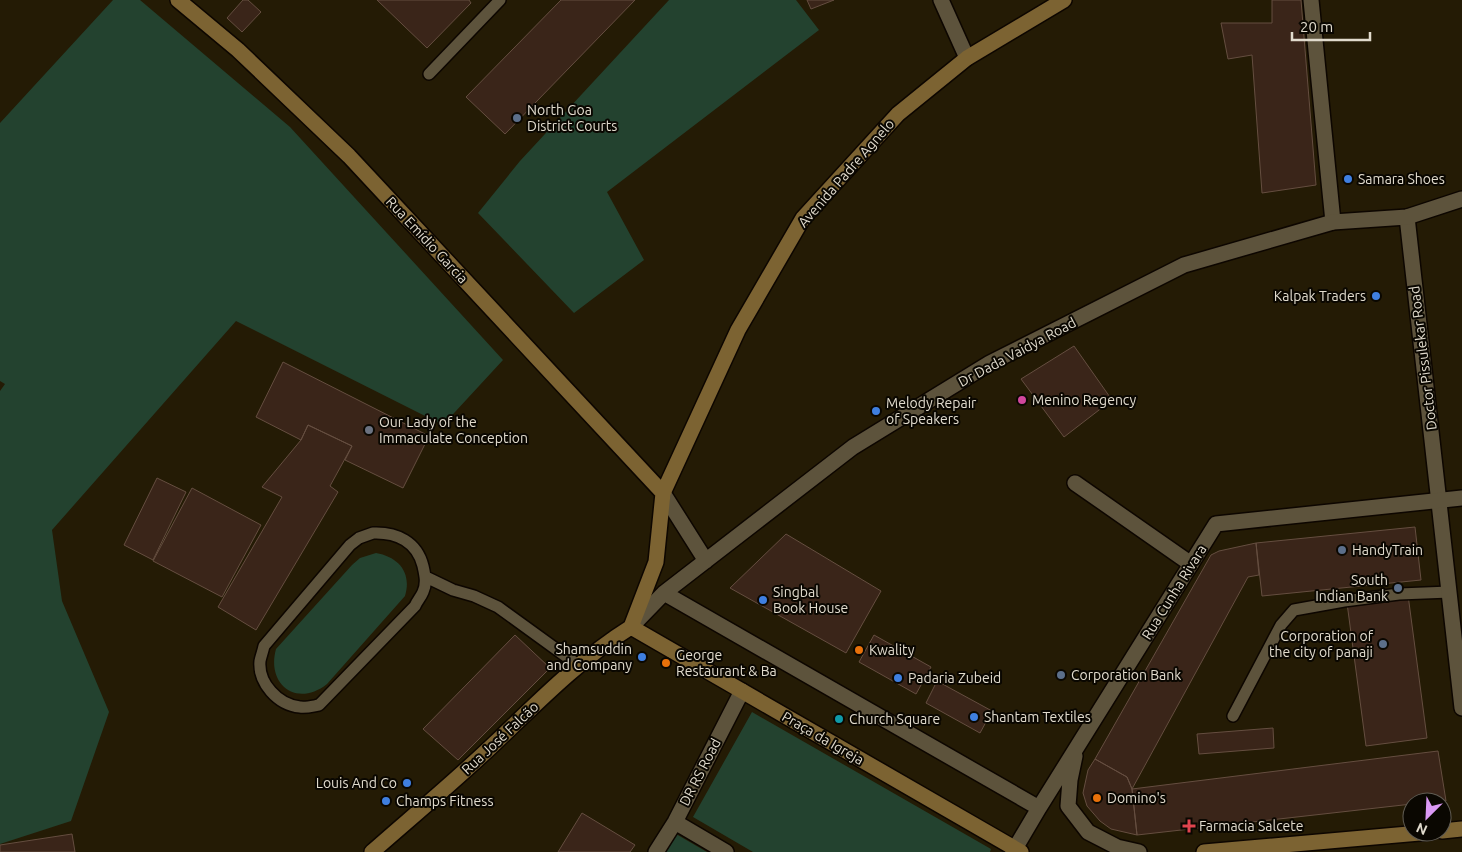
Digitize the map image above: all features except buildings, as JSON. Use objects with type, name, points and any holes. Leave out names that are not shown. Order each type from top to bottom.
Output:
[{"type":"main road","name":"Rua Emídio Garcia","points":[[178,0],[238,50],[349,156],[663,493]]},
{"type":"main road","name":"Avenida Padre Agnelo","points":[[663,493],[738,330],[803,218],[898,114],[968,58],[1064,0]]},
{"type":"main road","points":[[631,627],[656,562],[663,493]]},
{"type":"main road","name":"Rua José Falcão","points":[[372,852],[462,774],[578,665],[611,639],[631,627]]},
{"type":"main road","name":"Praça da Igreja","points":[[631,627],[1017,851]]},
{"type":"main road","points":[[1204,852],[1402,835]]},
{"type":"street","points":[[941,0],[968,58]]},
{"type":"street","points":[[1311,0],[1333,222]]},
{"type":"street","name":"Dr Dada Vaidya Road","points":[[631,627],[664,593],[853,447],[990,363],[1184,265],[1333,222],[1407,217],[1462,199]]},
{"type":"street","name":"Doctor Pissulekar Road","points":[[1407,217],[1462,708]]},
{"type":"street","points":[[1075,483],[1191,564]]},
{"type":"street","name":"Rua Emídio Garcia","points":[[663,493],[706,561]]},
{"type":"street","points":[[1440,500],[1462,498]]},
{"type":"street","name":"Rua Cunha Rivara","points":[[1017,851],[1038,808],[1216,524],[1440,500]]},
{"type":"street","points":[[664,593],[1038,808]]},
{"type":"street","name":"DR RS Road","points":[[656,852],[675,822],[742,691]]},
{"type":"street","points":[[1077,746],[1070,780],[1068,806],[1088,832],[1117,848],[1139,852]]},
{"type":"street","points":[[675,822],[726,852]]},
{"type":"lane","points":[[429,74],[500,0]]},
{"type":"lane","points":[[385,532],[400,536],[412,544],[421,557],[426,577],[423,592],[415,606],[320,705],[300,708],[286,703],[277,698],[264,682],[260,663],[264,646],[359,538],[385,532]]},
{"type":"lane","points":[[426,577],[453,590],[474,596],[498,608],[578,665]]},
{"type":"lane","points":[[1233,716],[1281,625],[1294,610],[1398,594],[1450,592]]},
{"type":"green space","points":[[113,0],[140,0],[290,127],[503,360],[443,425],[236,321],[52,530],[62,601],[109,712],[71,821],[0,844],[0,391],[5,384],[0,381],[0,123]]},
{"type":"green space","points":[[669,0],[796,0],[819,30],[607,192],[644,260],[574,313],[478,213],[520,161]]},
{"type":"green space","points":[[376,553],[391,558],[402,567],[407,580],[405,596],[327,684],[316,691],[305,694],[295,693],[286,689],[276,673],[274,662],[276,649],[352,565],[360,558]]},
{"type":"green space","points":[[752,712],[991,849],[990,852],[753,852],[693,817]]},
{"type":"green space","points":[[676,834],[707,852],[666,852]]},
{"type":"place","name":"North Goa District Courts","points":[[517,118]]},
{"type":"place","name":"Samara Shoes","points":[[1348,179]]},
{"type":"place","name":"Kalpak Traders","points":[[1376,296]]},
{"type":"place","name":"Menino Regency","points":[[1022,400]]},
{"type":"place","name":"Melody Repair of Speakers","points":[[876,411]]},
{"type":"place","name":"Our Lady of the Immaculate Conception","points":[[369,430]]},
{"type":"place","name":"HandyTrain","points":[[1342,550]]},
{"type":"place","name":"South Indian Bank","points":[[1398,588]]},
{"type":"place","name":"Singbal Book House","points":[[763,600]]},
{"type":"place","name":"Corporation of the city of panaji","points":[[1383,644]]},
{"type":"place","name":"Kwality","points":[[859,650]]},
{"type":"place","name":"Shamsuddin and Company","points":[[642,657]]},
{"type":"place","name":"George Restaurant & Ba","points":[[666,663]]},
{"type":"place","name":"Corporation Bank","points":[[1061,675]]},
{"type":"place","name":"Padaria Zubeid","points":[[898,678]]},
{"type":"place","name":"Shantam Textiles","points":[[974,717]]},
{"type":"place","name":"Church Square","points":[[839,719]]},
{"type":"place","name":"Louis And Co","points":[[407,783]]},
{"type":"place","name":"Domino's","points":[[1097,798]]},
{"type":"place","name":"Champs Fitness","points":[[386,801]]},
{"type":"place","name":"Farmacia Salcete","points":[[1189,826]]}]
